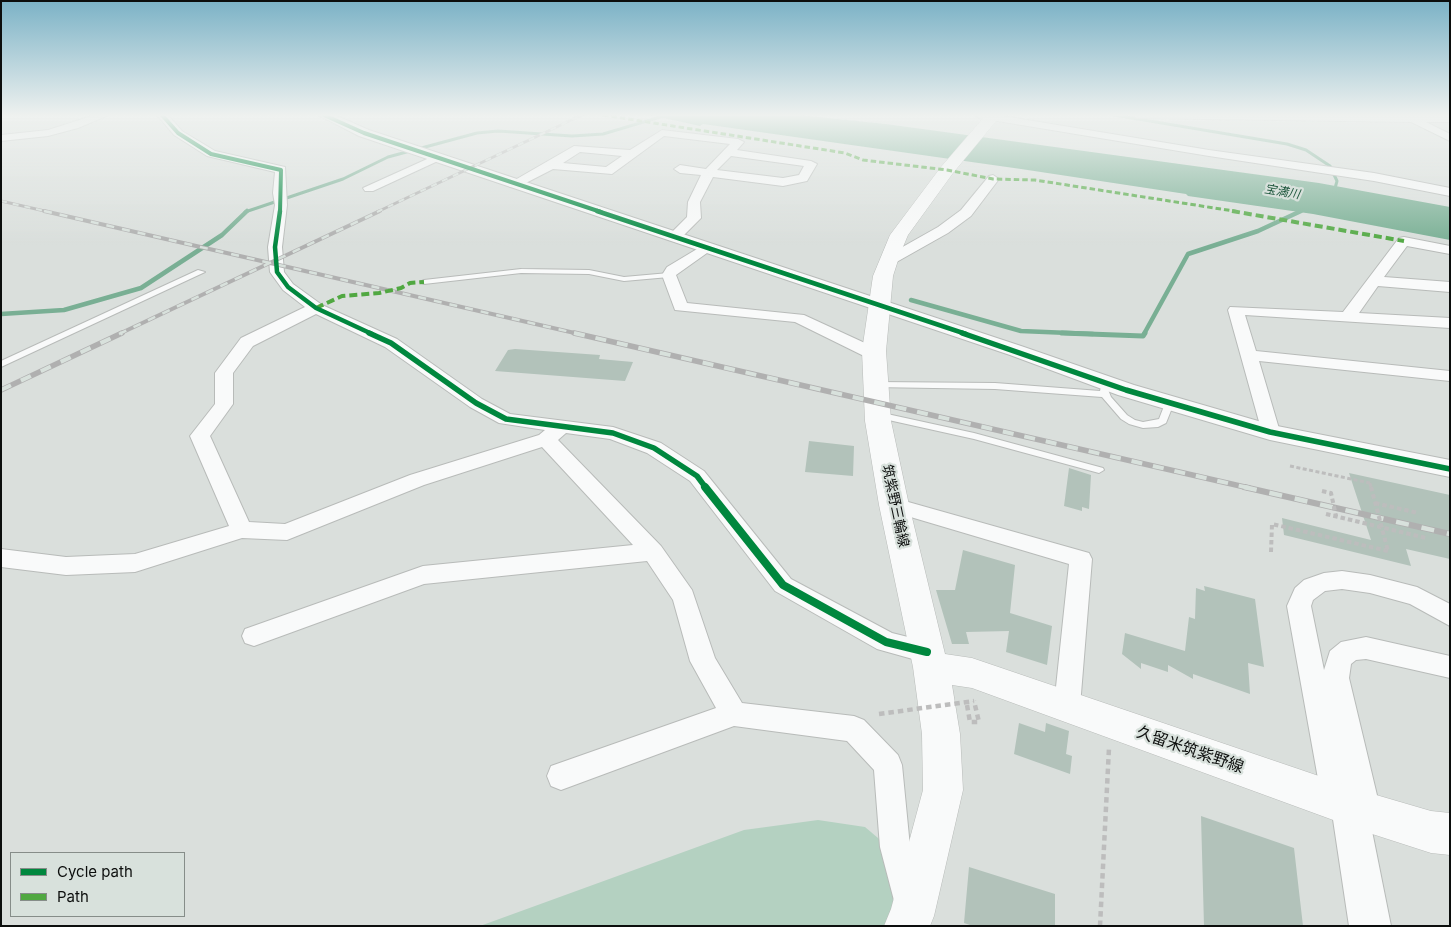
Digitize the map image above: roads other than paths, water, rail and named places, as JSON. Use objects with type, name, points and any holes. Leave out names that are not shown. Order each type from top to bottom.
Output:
[{"type":"main road","name":"筑紫野三輪線","points":[[909,921],[943,790],[941,734],[929,660],[894,505],[877,414],[874,385],[874,354],[879,305],[888,261],[908,219],[956,158]]},
{"type":"main road","name":"久留米筑紫野線","points":[[929,660],[972,673],[1351,806],[1431,832],[1450,834]]},
{"type":"street","points":[[229,158],[281,170],[275,247],[277,272],[288,287],[316,308],[391,343],[476,403],[506,419],[553,433],[613,433],[654,448],[697,476],[783,585],[886,642],[929,660]]},
{"type":"street","points":[[369,188],[435,158]]},
{"type":"street","points":[[437,158],[879,305],[1104,388],[1169,402],[1270,432],[1450,469]]},
{"type":"street","points":[[514,184],[562,158]]},
{"type":"street","points":[[551,165],[608,171],[627,158]]},
{"type":"street","points":[[674,238],[694,218],[694,202],[709,172],[723,158]]},
{"type":"street","points":[[680,169],[784,182],[803,178],[811,164],[772,158]]},
{"type":"street","points":[[1288,158],[1450,192]]},
{"type":"street","points":[[888,261],[943,230],[966,213],[993,179]]},
{"type":"street","points":[[1348,316],[1404,241],[1450,250]]},
{"type":"street","points":[[702,250],[672,270],[669,275],[681,307],[798,318],[874,354]]},
{"type":"street","points":[[1376,281],[1450,287]]},
{"type":"street","points":[[242,530],[200,436],[224,404],[224,373],[246,342],[316,308]]},
{"type":"street","points":[[1270,432],[1236,310],[1450,323]]},
{"type":"street","points":[[1249,355],[1450,376]]},
{"type":"street","points":[[1,558],[66,566],[135,563],[242,530],[287,532],[417,480],[553,433]]},
{"type":"street","points":[[553,433],[653,552],[684,597],[703,661],[734,714]]},
{"type":"street","points":[[894,505],[1081,559],[1067,706]]},
{"type":"street","points":[[254,636],[423,576],[653,552]]},
{"type":"street","points":[[1351,806],[1301,615],[1299,606],[1304,595],[1312,586],[1324,582],[1342,580],[1370,584],[1417,596],[1450,616]]},
{"type":"street","points":[[1370,926],[1351,806],[1336,678],[1338,659],[1350,650],[1366,648],[1450,667]]},
{"type":"street","points":[[561,776],[734,714],[854,729],[888,765],[896,847],[909,921]]},
{"type":"lane","points":[[424,282],[521,271],[588,272],[624,279],[669,275]]},
{"type":"lane","points":[[1,364],[201,272]]},
{"type":"lane","points":[[874,385],[1104,388],[1124,417],[1132,422],[1143,425],[1158,424],[1163,421],[1169,402]]},
{"type":"lane","points":[[877,414],[974,436],[1099,470]]},
{"type":"water","name":"宝満川","points":[[945,158],[1137,158],[1319,183],[1450,207],[1450,240],[1313,214]]},
{"type":"waterway","points":[[246,212],[343,179],[385,158]]},
{"type":"waterway","points":[[1318,158],[1330,166],[1337,181],[1334,192]]},
{"type":"waterway","points":[[1144,334],[1188,254],[1258,231],[1301,211]]},
{"type":"waterway","points":[[1,314],[64,310],[141,288],[222,235],[246,212]]},
{"type":"waterway","points":[[911,300],[1021,331],[1093,334]]},
{"type":"waterway","points":[[1062,333],[1143,336],[1145,333]]},
{"type":"railway","points":[[377,212],[491,158]]},
{"type":"railway","points":[[1,201],[49,212]]},
{"type":"railway","points":[[44,211],[270,263]]},
{"type":"railway","points":[[270,263],[380,211]]},
{"type":"railway","points":[[119,334],[270,263]]},
{"type":"railway","points":[[270,263],[579,334]]},
{"type":"railway","points":[[1,390],[122,333]]},
{"type":"railway","points":[[574,333],[1249,488]]},
{"type":"railway","points":[[1244,487],[1450,534]]}]
